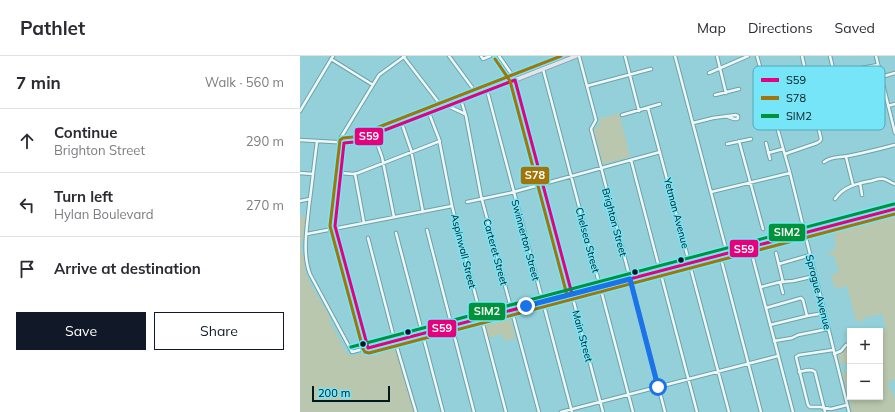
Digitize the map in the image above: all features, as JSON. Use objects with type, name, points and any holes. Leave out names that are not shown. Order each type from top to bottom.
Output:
[{"type":"main road","points":[[515,80],[569,57],[576,56]]},
{"type":"main road","points":[[690,263],[895,209]]},
{"type":"street","points":[[300,110],[333,56]]},
{"type":"street","points":[[338,143],[380,74],[404,56],[443,108]]},
{"type":"street","points":[[449,56],[477,94]]},
{"type":"street","points":[[481,56],[483,59],[490,56]]},
{"type":"street","name":"Main Street","points":[[499,56],[515,80],[603,412]]},
{"type":"street","name":"Brighton Street","points":[[579,56],[596,120],[590,129],[665,412]]},
{"type":"street","points":[[625,56],[640,110]]},
{"type":"street","points":[[675,56],[727,253]]},
{"type":"street","points":[[717,56],[726,93]]},
{"type":"street","points":[[709,73],[748,56]]},
{"type":"street","name":"Sprague Avenue","points":[[757,56],[760,66]]},
{"type":"street","points":[[802,56],[804,66]]},
{"type":"street","points":[[830,56],[832,66]]},
{"type":"street","points":[[872,66],[878,65],[876,56]]},
{"type":"street","points":[[331,59],[373,85]]},
{"type":"street","name":"Chelsea Street","points":[[543,69],[633,412]]},
{"type":"street","points":[[587,86],[651,69]]},
{"type":"street","points":[[885,76],[895,73]]},
{"type":"street","points":[[300,140],[352,143],[515,80]]},
{"type":"street","name":"Swinnerton Street","points":[[487,90],[571,411]]},
{"type":"street","points":[[715,95],[739,90]]},
{"type":"street","points":[[885,94],[895,133]]},
{"type":"street","name":"Carteret Street","points":[[461,100],[466,114],[482,199],[539,412]]},
{"type":"street","points":[[622,115],[660,104]]},
{"type":"street","points":[[888,106],[895,104]]},
{"type":"street","points":[[448,106],[466,114]]},
{"type":"street","name":"Yetman Avenue","points":[[648,108],[729,412]]},
{"type":"street","name":"Aspinwall Street","points":[[430,113],[440,141],[452,206],[506,412]]},
{"type":"street","points":[[693,123],[726,116]]},
{"type":"street","points":[[402,124],[412,152],[423,212]]},
{"type":"street","name":"Sprague Avenue","points":[[778,130],[790,173],[849,412]]},
{"type":"street","points":[[784,154],[820,141],[819,130]]},
{"type":"street","points":[[374,135],[381,153],[394,217]]},
{"type":"street","points":[[728,144],[751,139]]},
{"type":"street","points":[[341,173],[355,174],[440,141]]},
{"type":"street","points":[[739,141],[763,229]]},
{"type":"street","points":[[317,142],[307,234],[307,263],[309,271],[352,352],[690,263]]},
{"type":"street","points":[[344,143],[335,221],[368,348]]},
{"type":"street","points":[[766,143],[770,159]]},
{"type":"street","points":[[824,162],[832,157],[846,157],[895,145]]},
{"type":"street","points":[[768,153],[783,149]]},
{"type":"street","points":[[467,202],[513,192],[660,152]]},
{"type":"street","points":[[846,157],[853,185]]},
{"type":"street","points":[[631,160],[697,412]]},
{"type":"street","points":[[300,173],[313,174]]},
{"type":"street","points":[[711,192],[790,173]]},
{"type":"street","points":[[355,174],[364,223]]},
{"type":"street","points":[[835,199],[842,191],[860,183],[881,178],[895,184]]},
{"type":"street","points":[[860,183],[862,195]]},
{"type":"street","points":[[300,201],[310,199]]},
{"type":"street","points":[[307,234],[452,206]]},
{"type":"street","points":[[427,230],[474,412]]},
{"type":"street","points":[[396,233],[443,412]]},
{"type":"street","points":[[368,238],[416,412]]},
{"type":"street","points":[[750,247],[793,412]]},
{"type":"street","points":[[776,253],[783,293]]},
{"type":"street","points":[[720,255],[761,412]]},
{"type":"street","points":[[779,264],[810,255]]},
{"type":"street","points":[[761,287],[815,276]]},
{"type":"street","points":[[766,308],[802,299],[807,316]]},
{"type":"street","points":[[770,325],[824,313]]},
{"type":"street","points":[[774,341],[828,329]]},
{"type":"street","points":[[834,354],[847,344]]},
{"type":"street","points":[[833,350],[798,356],[796,358],[799,372],[808,406],[831,409],[847,405]]},
{"type":"street","points":[[561,412],[571,411],[600,402],[778,356]]},
{"type":"street","points":[[799,372],[810,370],[814,371],[825,412]]},
{"type":"green space","points":[[619,113],[630,157],[603,164],[594,130],[600,125],[599,119]]},
{"type":"green space","points":[[895,214],[895,379],[889,383],[889,387],[894,395],[895,412],[852,412],[849,400],[883,400],[883,330],[886,327],[882,314],[866,317],[862,321],[856,321],[847,286],[835,289],[831,275],[839,272],[834,255],[827,257],[836,247],[835,229]]},
{"type":"green space","points":[[307,216],[301,247],[305,263],[305,271],[312,287],[330,317],[329,320],[347,354],[351,356],[393,346],[395,347],[414,412],[300,412],[300,217]]},
{"type":"green space","points":[[509,315],[516,338],[504,341],[502,334],[488,338],[484,322]]},
{"type":"green space","points":[[847,346],[847,364],[841,365],[838,354]]},
{"type":"green space","points":[[847,372],[847,392],[842,373]]},
{"type":"transit line","name":"S78","points":[[561,56],[353,137],[343,138],[340,140],[330,226],[365,352],[369,353],[895,214]]},
{"type":"transit line","name":"S78","points":[[495,59],[510,81],[567,295]]},
{"type":"transit line","name":"S59","points":[[515,80],[354,142],[344,143],[335,226],[368,348],[895,209]]},
{"type":"transit line","name":"S59","points":[[515,80],[572,294]]},
{"type":"transit line","name":"SIM2","points":[[351,347],[894,204]]},
{"type":"route","points":[[526,306],[630,279],[658,387]]}]
